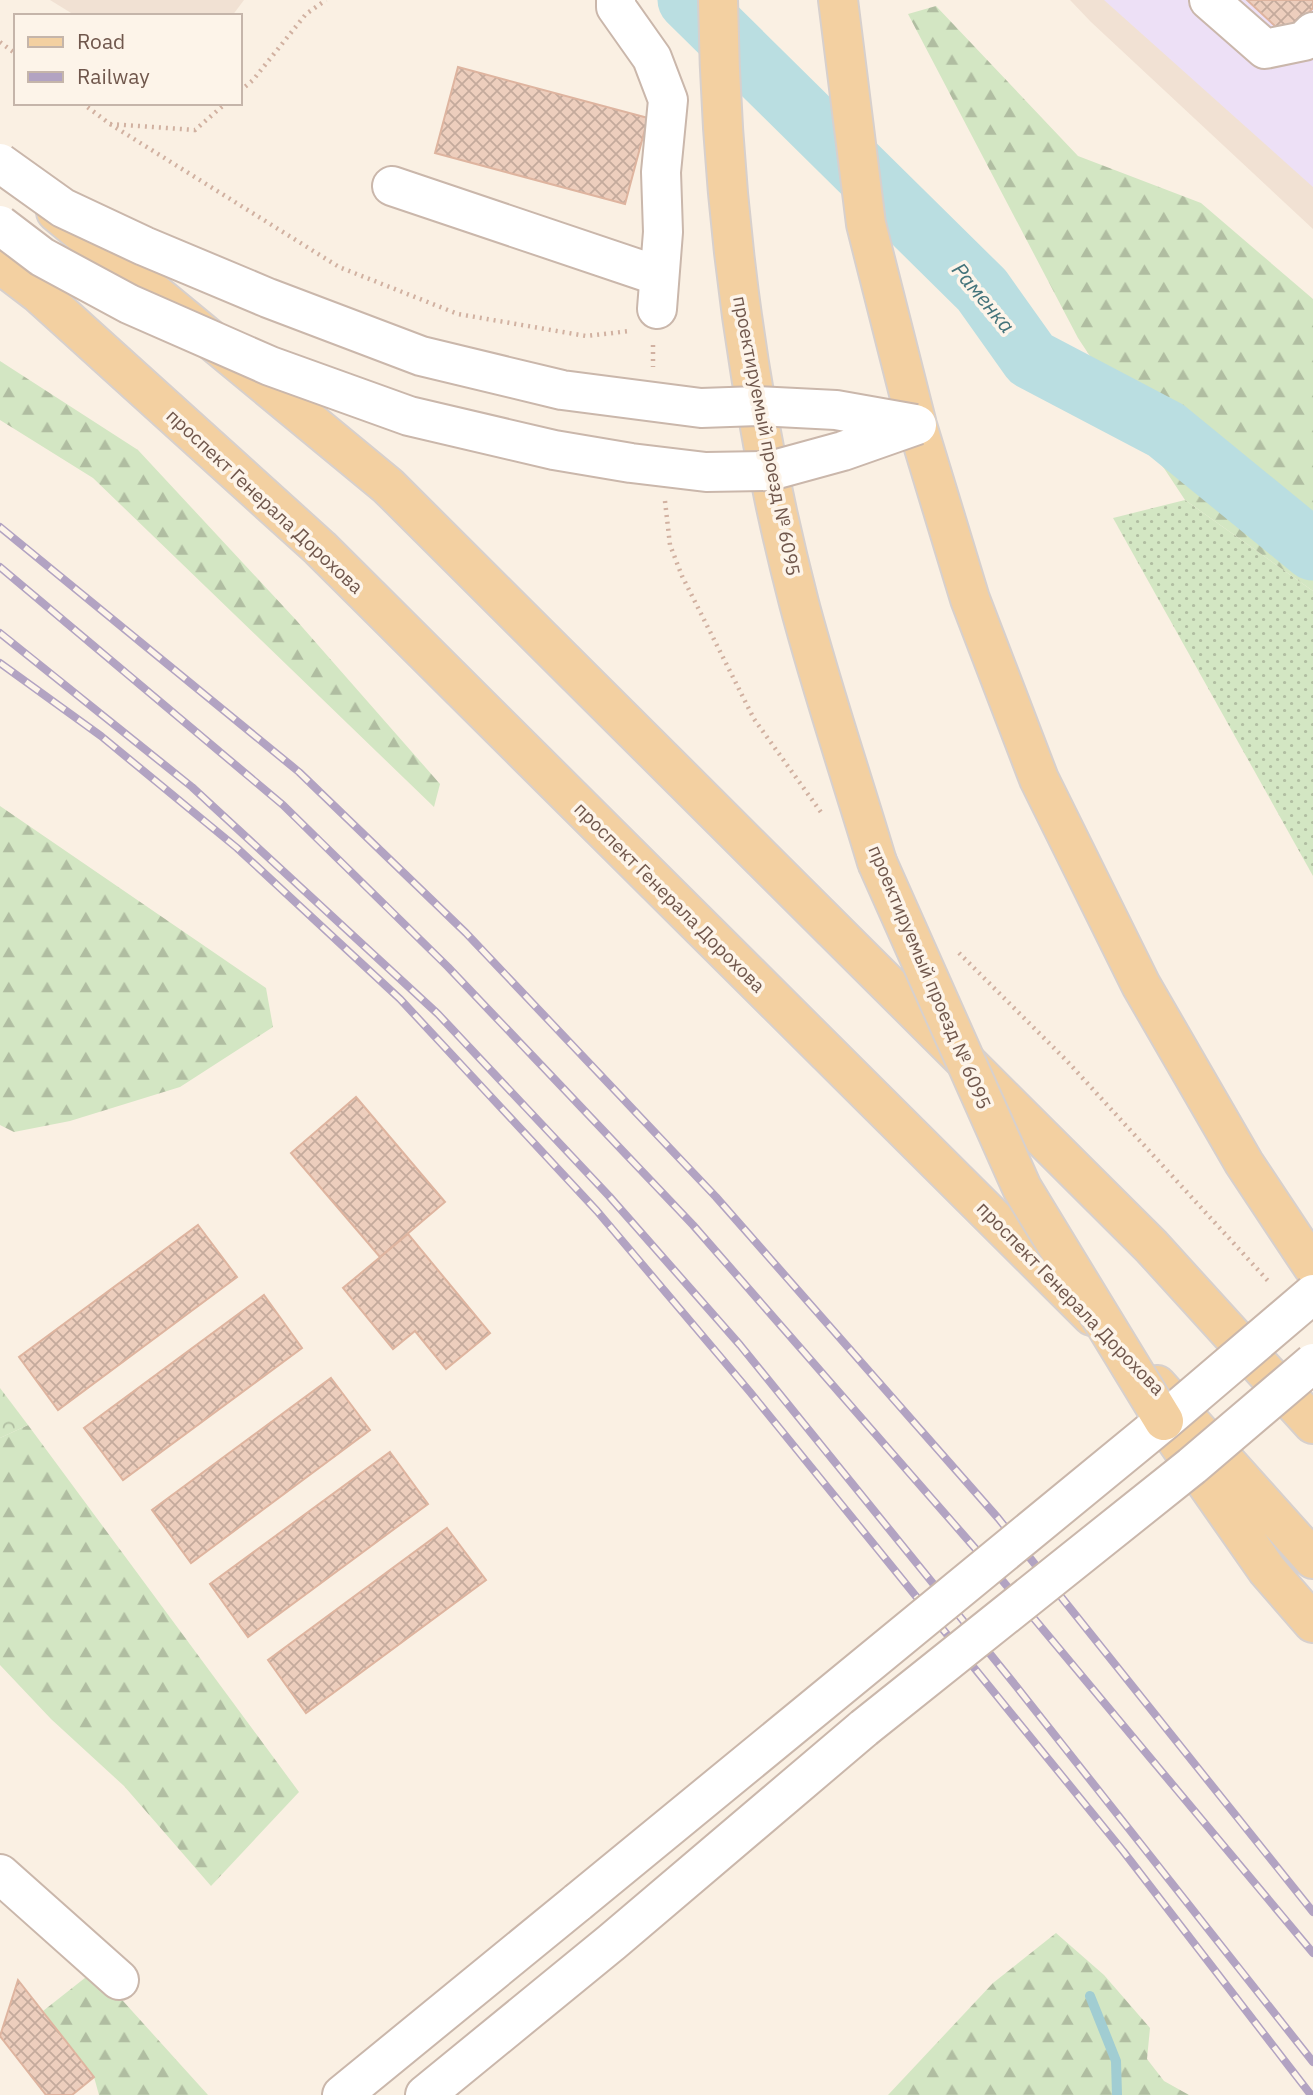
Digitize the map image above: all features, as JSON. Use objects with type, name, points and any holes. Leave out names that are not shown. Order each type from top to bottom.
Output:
[{"type":"main road","name":"проектируемый проезд № 6095","points":[[718,0],[719,73],[731,237],[758,406],[799,603],[877,862],[1022,1188],[1192,1465],[1267,1570],[1313,1623]]},
{"type":"main road","points":[[838,0],[866,224],[917,425],[970,599],[1039,779],[1140,985],[1244,1163],[1313,1267]]},
{"type":"main road","points":[[0,164],[388,486],[1151,1246],[1313,1424]]},
{"type":"main road","name":"проспект Генерала Дорохова","points":[[0,264],[38,293],[329,558],[1112,1335],[1313,1559]]},
{"type":"street","points":[[392,186],[652,305],[663,232],[661,172],[668,100],[652,58],[617,7],[616,0]]},
{"type":"street","points":[[1209,0],[1265,49],[1304,41],[1313,32]]},
{"type":"street","points":[[0,164],[62,208],[144,246],[268,298],[421,356],[562,390],[701,408],[758,406],[836,410],[917,425]]},
{"type":"street","points":[[0,225],[42,257],[129,304],[270,366],[409,416],[554,450],[706,472],[770,471],[843,451],[917,425]]},
{"type":"street","points":[[342,2095],[1164,1421],[1313,1294]]},
{"type":"street","points":[[425,2095],[864,1728],[1192,1465],[1313,1363]]},
{"type":"street","points":[[0,1874],[119,1980]]},
{"type":"path","points":[[242,89],[253,80],[306,14],[326,0]]},
{"type":"path","points":[[85,105],[110,124],[339,267],[458,314],[586,337],[652,305]]},
{"type":"path","points":[[110,124],[195,130],[224,105]]},
{"type":"shaded area","points":[[50,0],[244,0],[234,14],[73,14]]},
{"type":"shaded area","points":[[1070,0],[1313,0],[1313,229],[1091,22]]},
{"type":"shaded area","points":[[1104,0],[1313,0],[1313,187]]},
{"type":"green space","points":[[936,6],[1078,156],[1201,203],[1313,299],[1313,591],[1185,500],[1078,338],[908,14]]},
{"type":"green space","points":[[0,361],[138,450],[296,620],[440,784],[434,807],[93,478],[0,420]]},
{"type":"green space","points":[[1185,500],[1313,591],[1313,876],[1113,518]]},
{"type":"green space","points":[[0,806],[266,988],[273,1027],[180,1087],[70,1121],[14,1132],[0,1125]]},
{"type":"green space","points":[[0,1388],[28,1425],[0,1438]]},
{"type":"green space","points":[[28,1425],[299,1792],[211,1886],[124,1786],[51,1719],[0,1665],[0,1438]]},
{"type":"green space","points":[[1056,1933],[1104,1975],[1150,2028],[1147,2059],[1164,2081],[1189,2095],[888,2095],[993,1983]]},
{"type":"green space","points":[[95,1970],[208,2095],[99,2095],[94,2077],[43,2011]]},
{"type":"building","points":[[1247,0],[1313,0],[1313,8],[1287,37]]},
{"type":"building","points":[[458,67],[648,118],[625,204],[435,153]]},
{"type":"building","points":[[356,1097],[445,1202],[380,1257],[291,1153]]},
{"type":"building","points":[[198,1225],[237,1277],[58,1410],[19,1357]]},
{"type":"building","points":[[408,1234],[490,1333],[446,1369],[415,1331],[393,1349],[343,1288]]},
{"type":"building","points":[[264,1295],[302,1348],[123,1480],[84,1428]]},
{"type":"building","points":[[331,1378],[370,1430],[191,1563],[152,1510]]},
{"type":"building","points":[[390,1452],[428,1504],[248,1637],[210,1584]]},
{"type":"building","points":[[447,1528],[486,1580],[306,1713],[268,1660]]},
{"type":"building","points":[[18,1980],[94,2077],[72,2095],[46,2095],[0,2036]]},
{"type":"waterway","name":"Раменка","points":[[688,0],[982,290],[1031,359],[1166,430],[1313,550]]},
{"type":"waterway","points":[[1090,1996],[1116,2061],[1117,2095]]},
{"type":"railway","points":[[0,527],[299,772],[466,933],[716,1197],[998,1518],[1313,1912]]},
{"type":"railway","points":[[0,567],[283,805],[448,967],[693,1225],[981,1555],[1313,1953]]},
{"type":"railway","points":[[0,633],[192,787],[438,1014],[609,1196],[740,1345],[1016,1686],[1313,2062]]},
{"type":"railway","points":[[0,663],[101,736],[237,848],[400,999],[597,1211],[750,1392],[1123,1851],[1311,2095]]}]
